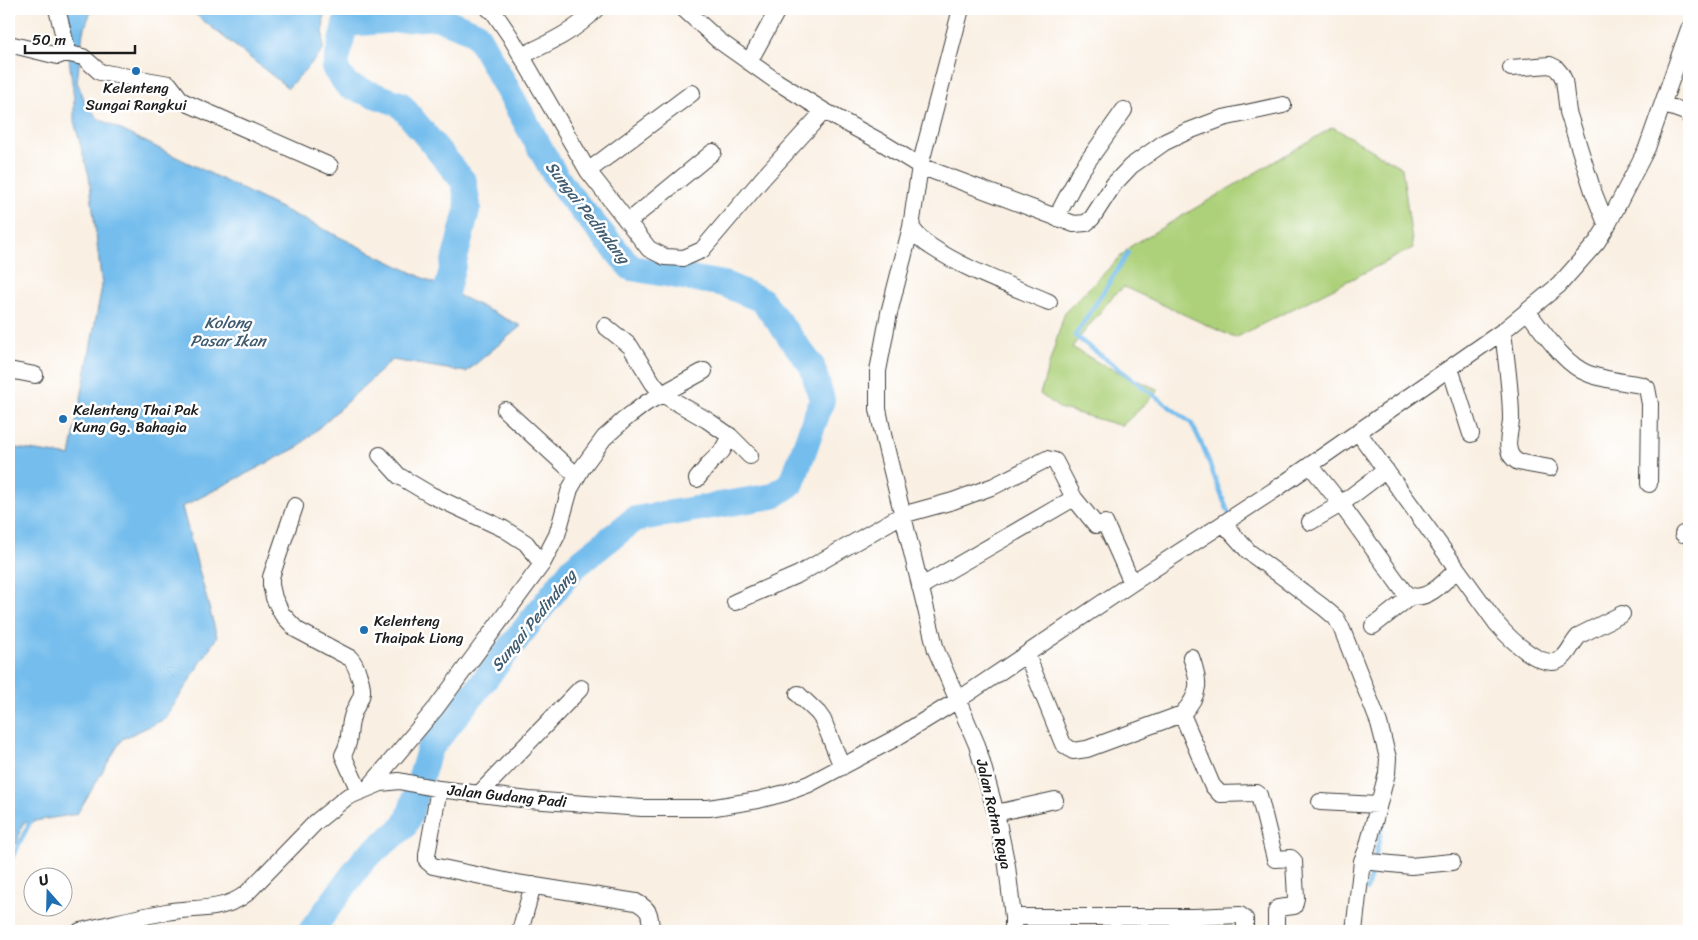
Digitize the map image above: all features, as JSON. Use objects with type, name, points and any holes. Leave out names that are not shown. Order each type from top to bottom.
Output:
[{"type":"street","points":[[57,9],[66,45],[72,54],[100,72],[170,84],[182,100],[330,166]]},
{"type":"street","points":[[488,9],[493,12],[522,56],[588,171],[649,249],[665,257],[684,258],[702,250],[763,178],[824,111]]},
{"type":"street","points":[[522,56],[557,40],[587,19],[596,9]]},
{"type":"street","points":[[684,9],[718,40],[749,62],[824,111],[920,166],[1074,224],[1086,222],[1092,218],[1114,184],[1131,166],[1172,139],[1223,118],[1283,105]]},
{"type":"street","points":[[749,62],[778,9]]},
{"type":"street","name":"Jalan Ratna Raya","points":[[961,9],[920,166],[911,227],[889,313],[878,371],[878,408],[902,515],[936,650],[977,745],[996,814],[1007,866],[1013,924]]},
{"type":"street","name":"Jalan Gudang Padi","points":[[80,931],[129,926],[168,911],[222,906],[238,900],[261,880],[316,822],[347,797],[365,788],[387,781],[529,800],[642,808],[708,808],[758,800],[785,793],[809,784],[894,739],[958,700],[1132,583],[1233,518],[1503,331],[1559,285],[1597,242],[1647,148],[1689,29]]},
{"type":"street","points":[[9,44],[58,56],[72,54]]},
{"type":"street","points":[[1511,68],[1550,65],[1561,74],[1564,80],[1568,112],[1593,191],[1607,226]]},
{"type":"street","points":[[588,171],[692,93]]},
{"type":"street","points":[[1663,104],[1685,112],[1689,116]]},
{"type":"street","points":[[1056,218],[1080,172],[1124,110]]},
{"type":"street","points":[[628,222],[713,152]]},
{"type":"street","points":[[911,227],[919,238],[929,246],[968,266],[1049,302]]},
{"type":"street","points":[[1528,311],[1545,334],[1577,368],[1587,374],[1642,384],[1647,388],[1650,404],[1649,484]]},
{"type":"street","points":[[605,326],[630,346],[662,394],[707,420],[730,436],[750,456]]},
{"type":"street","points":[[1503,331],[1511,420],[1509,453],[1518,462],[1550,468]]},
{"type":"street","points":[[1450,368],[1471,434]]},
{"type":"street","points":[[9,370],[36,375]]},
{"type":"street","points":[[296,506],[271,577],[272,592],[278,609],[297,630],[350,658],[356,665],[363,693],[351,719],[350,736],[343,755],[365,788],[436,708],[542,564],[557,535],[570,489],[604,438],[639,408],[704,371]]},
{"type":"street","points":[[505,410],[578,476]]},
{"type":"street","points":[[1358,432],[1504,632],[1544,662],[1551,663],[1560,660],[1567,654],[1574,640],[1580,635],[1622,614]]},
{"type":"street","points":[[697,479],[722,451],[730,436]]},
{"type":"street","points":[[380,455],[399,476],[432,495],[504,529],[526,543],[542,564]]},
{"type":"street","points":[[735,602],[799,574],[902,515],[953,501],[994,486],[1048,459],[1055,462],[1074,498],[1096,525],[1105,523],[1132,583]]},
{"type":"street","points":[[1310,465],[1341,504],[1405,593],[1410,597],[1417,598],[1430,592],[1446,581],[1457,570]]},
{"type":"street","points":[[1310,522],[1341,504],[1386,470]]},
{"type":"street","points":[[920,587],[1074,498]]},
{"type":"street","points":[[1233,518],[1238,541],[1249,552],[1336,618],[1341,626],[1379,723],[1386,746],[1388,758],[1387,773],[1378,806],[1354,931]]},
{"type":"street","points":[[1374,626],[1410,597]]},
{"type":"street","points":[[1027,655],[1063,744],[1073,751],[1088,749],[1182,714],[1192,704],[1196,694],[1198,678],[1191,657]]},
{"type":"street","points":[[479,794],[582,688]]},
{"type":"street","points":[[798,694],[818,713],[842,767]]},
{"type":"street","points":[[1182,714],[1212,785],[1220,794],[1256,793],[1259,795],[1275,859],[1291,858],[1294,860],[1296,898],[1294,906],[1278,908],[1276,912],[1276,931]]},
{"type":"street","points":[[437,789],[427,861],[433,866],[636,902],[646,908],[650,915],[651,931]]},
{"type":"street","points":[[996,814],[1055,800]]},
{"type":"street","points":[[1320,802],[1378,806]]},
{"type":"street","points":[[1367,861],[1411,866],[1452,862]]},
{"type":"street","points":[[520,931],[533,885]]},
{"type":"street","points":[[1013,924],[1194,924],[1240,915],[1245,919],[1245,931]]},
{"type":"green space","points":[[1333,127],[1402,168],[1413,248],[1235,338],[1124,287],[1113,296],[1072,347],[1099,363],[1159,390],[1122,426],[1059,408],[1040,394],[1065,312],[1131,246]]},
{"type":"water","name":"Kolong Pasar Ikan","points":[[63,9],[92,9],[83,32],[77,82],[87,106],[99,119],[521,326],[466,372],[392,360],[298,447],[182,507],[217,637],[165,719],[122,739],[77,814],[23,823],[16,844],[9,841],[9,447],[70,456],[102,286],[89,176],[74,121],[74,99]]},
{"type":"water","points":[[159,9],[324,9],[323,51],[288,88],[195,14]]},
{"type":"waterway","name":"Sungai Pedindang","points":[[311,931],[365,858],[404,827],[410,814],[429,750],[573,568],[635,519],[773,496],[792,483],[822,400],[812,366],[762,300],[724,284],[631,268],[570,196],[555,175],[476,33],[436,17],[345,24],[335,69],[348,86],[400,104],[464,182],[468,207],[445,297]]},
{"type":"waterway","points":[[1128,253],[1075,336],[1191,423],[1202,445],[1230,515]]},
{"type":"waterway","points":[[1375,858],[1384,817]]},
{"type":"waterway","points":[[9,864],[32,818]]},
{"type":"waterway","points":[[1367,890],[1373,866]]},
{"type":"place","name":"Kelenteng Sungai Rangkui","points":[[136,71]]},
{"type":"place","name":"Kelenteng Thai Pak Kung Gg. Bahagia","points":[[63,419]]},
{"type":"place","name":"Kelenteng Thaipak Liong","points":[[364,630]]}]
